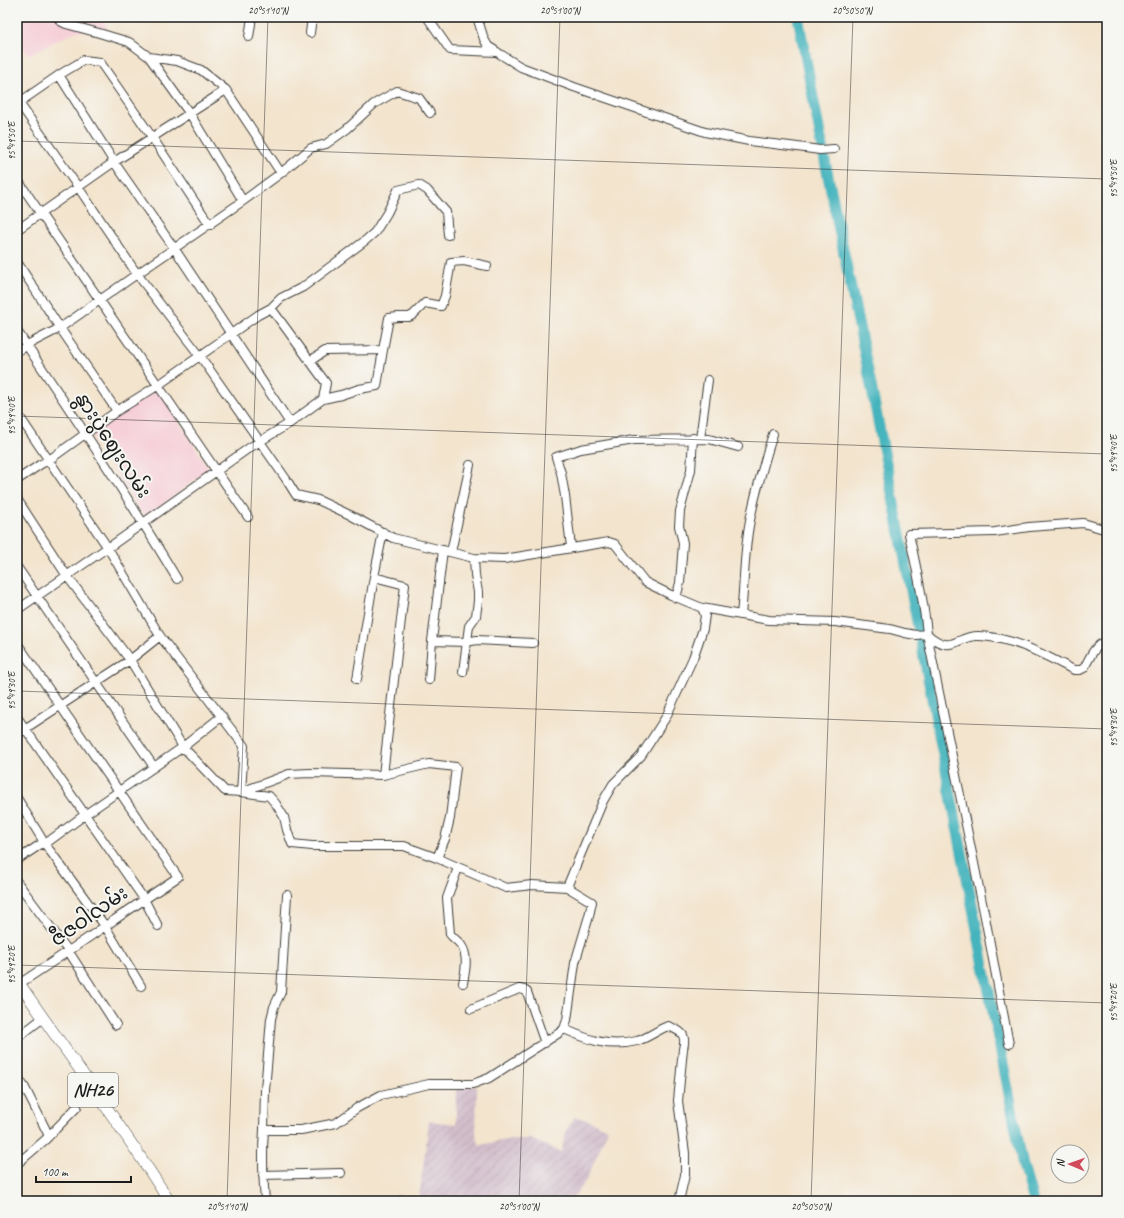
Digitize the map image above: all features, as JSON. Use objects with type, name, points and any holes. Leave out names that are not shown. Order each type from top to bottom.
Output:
[{"type":"highway","name":"NH26","points":[[18,982],[144,1161],[169,1201]]},
{"type":"street","points":[[58,17],[60,21],[66,24],[99,32],[129,42],[149,57],[190,114],[243,201]]},
{"type":"street","points":[[249,37],[252,17]]},
{"type":"street","points":[[310,33],[312,17]]},
{"type":"street","points":[[427,17],[450,50],[497,52]]},
{"type":"street","points":[[477,17],[488,46],[522,67],[581,89],[705,132],[749,141],[820,150],[834,149]]},
{"type":"street","points":[[149,57],[177,61],[201,70],[226,90],[281,173]]},
{"type":"street","points":[[210,224],[100,62],[84,60],[18,102],[78,186],[137,274],[200,356],[296,495],[318,500],[393,538],[474,558],[504,559],[609,542],[616,544],[645,582],[676,598],[702,608],[769,620],[835,622],[890,629],[916,635],[927,634],[938,643],[952,644],[978,636],[1011,640],[1074,670],[1084,668],[1097,646],[1107,642]]},
{"type":"street","points":[[59,75],[114,162],[174,248],[290,423]]},
{"type":"street","points":[[17,230],[78,186],[226,90]]},
{"type":"street","points":[[17,352],[27,345],[60,328],[100,301],[243,201],[281,173],[311,148],[326,144],[347,129],[374,104],[397,91],[419,98],[430,113]]},
{"type":"street","points":[[17,179],[157,386],[248,516]]},
{"type":"street","points":[[17,480],[49,460],[117,411],[157,386],[258,315],[271,308],[281,298],[304,287],[356,248],[375,232],[387,213],[398,190],[419,185],[427,190],[446,212],[448,235]]},
{"type":"street","points":[[17,610],[144,523],[249,448],[290,423],[323,399],[358,389],[377,386],[389,318],[409,317],[425,303],[441,306],[445,296],[451,262],[464,261],[487,266]]},
{"type":"street","points":[[17,262],[117,411]]},
{"type":"street","points":[[271,308],[326,383],[323,399]]},
{"type":"street","name":"နွားပွဲဈေးလမ်း","points":[[17,331],[86,433],[144,523],[177,579]]},
{"type":"street","points":[[310,362],[325,351],[383,350]]},
{"type":"street","points":[[676,598],[680,583],[683,543],[678,526],[680,511],[691,470],[708,380]]},
{"type":"street","points":[[17,413],[108,548],[160,636],[244,746],[241,792]]},
{"type":"street","points":[[741,615],[748,533],[752,509],[773,434]]},
{"type":"street","points":[[571,547],[565,496],[561,473],[556,457],[581,449],[634,440],[709,439],[738,446]]},
{"type":"street","points":[[429,680],[432,641],[447,551],[470,465]]},
{"type":"street","points":[[17,500],[67,576],[130,660],[183,747],[225,791],[269,796],[284,817],[292,844],[312,846],[404,846],[437,858],[506,888],[532,885],[567,887],[592,902],[575,963],[567,1020],[564,1029],[545,1043],[489,1078],[473,1084],[429,1084],[381,1095],[357,1108],[336,1123],[301,1130],[264,1130]]},
{"type":"street","points":[[1009,1044],[984,910],[927,634],[918,577],[909,534],[995,532],[1083,523],[1107,530]]},
{"type":"street","points":[[357,678],[383,532]]},
{"type":"street","points":[[463,672],[469,626],[476,616],[478,601],[474,558]]},
{"type":"street","points":[[17,567],[154,767]]},
{"type":"street","points":[[374,577],[405,585],[383,775]]},
{"type":"street","points":[[567,887],[603,801],[613,784],[641,756],[666,717],[673,703],[693,658],[703,629],[704,616],[702,608]]},
{"type":"street","points":[[17,734],[130,660],[160,636]]},
{"type":"street","points":[[432,641],[466,642],[477,640],[533,643]]},
{"type":"street","points":[[17,643],[119,792]]},
{"type":"street","points":[[17,860],[42,844],[45,844],[183,747],[222,716]]},
{"type":"street","points":[[17,717],[144,899],[158,926]]},
{"type":"street","points":[[241,792],[289,774],[310,773],[383,775],[429,764],[456,767],[446,839],[437,858]]},
{"type":"street","name":"ဇီဇဝါလမ်း","points":[[18,982],[69,952],[178,877],[119,792]]},
{"type":"street","points":[[17,798],[45,844],[105,926],[141,986]]},
{"type":"street","points":[[458,868],[447,898],[450,934],[462,946],[465,953],[466,966],[463,984]]},
{"type":"street","points":[[17,882],[69,952],[116,1025]]},
{"type":"street","points":[[265,1201],[263,1143],[265,1090],[271,1020],[274,1007],[281,992],[287,895]]},
{"type":"street","points":[[471,1010],[519,989],[524,990],[527,992],[545,1043]]},
{"type":"street","points":[[17,1038],[43,1018]]},
{"type":"street","points":[[564,1029],[598,1043],[616,1044],[638,1041],[668,1026],[683,1034],[685,1040],[678,1101],[685,1153],[685,1175],[679,1201]]},
{"type":"street","points":[[17,1076],[25,1088],[49,1136]]},
{"type":"street","points":[[19,1159],[49,1136],[77,1107]]},
{"type":"street","points":[[263,1175],[341,1173]]},
{"type":"shaded area","points":[[17,17],[100,17],[108,28],[74,32],[29,55],[17,41]]},
{"type":"shaded area","points":[[158,389],[209,469],[145,518],[90,433]]},
{"type":"shaded area","points":[[477,1087],[476,1136],[480,1145],[511,1139],[531,1139],[561,1152],[567,1129],[575,1117],[588,1120],[608,1129],[587,1179],[570,1201],[395,1201],[396,1195],[419,1198],[429,1121],[456,1124],[456,1088]]},
{"type":"waterway","points":[[798,17],[1023,1166],[1033,1201]]}]
